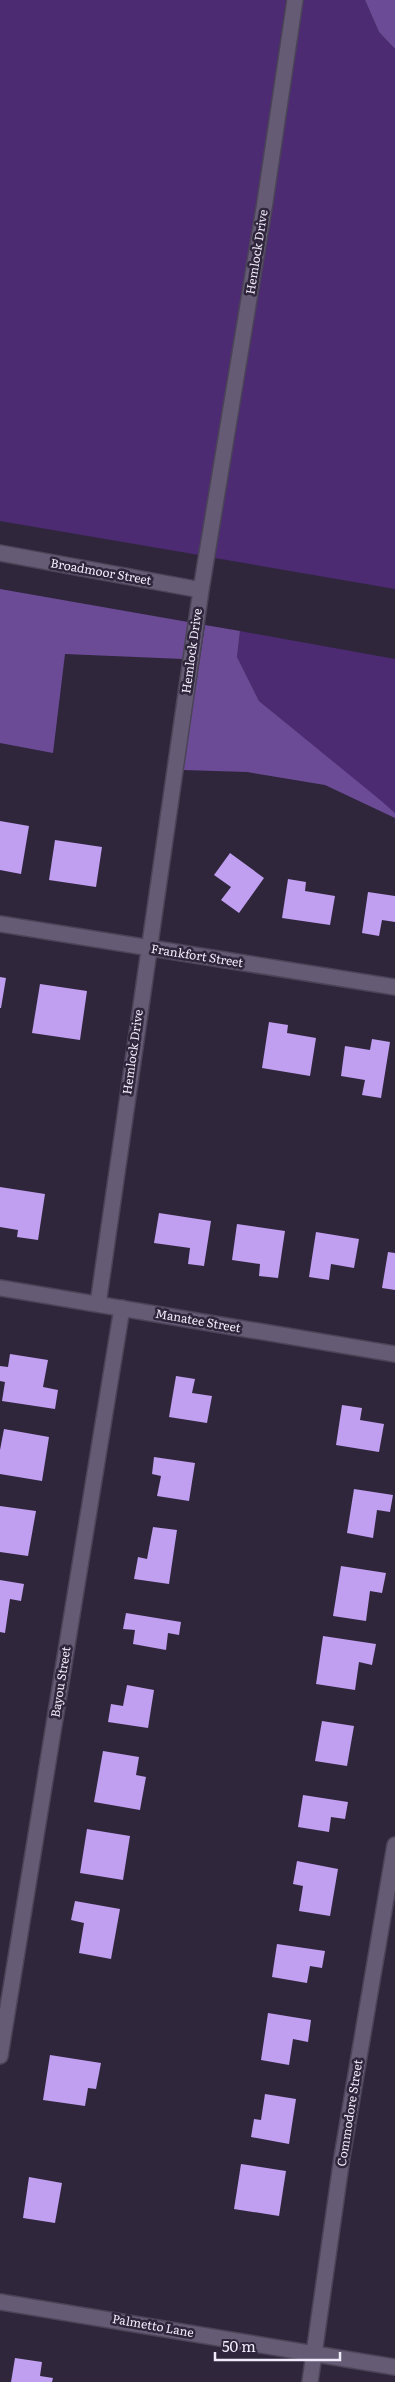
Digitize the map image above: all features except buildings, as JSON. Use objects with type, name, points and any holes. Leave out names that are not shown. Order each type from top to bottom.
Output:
[{"type":"street","name":"Hemlock Drive","points":[[98,1304],[201,590],[265,202],[295,0]]},
{"type":"street","name":"Broadmoor Street","points":[[0,553],[201,590]]},
{"type":"street","name":"Frankfort Street","points":[[0,924],[395,987]]},
{"type":"street","name":"Manatee Street","points":[[0,1288],[395,1354]]},
{"type":"street","name":"Bayou Street","points":[[0,2056],[122,1308]]},
{"type":"street","name":"Commodore Street","points":[[310,2382],[342,2157],[395,1844]]},
{"type":"street","name":"Palmetto Lane","points":[[0,2302],[395,2367]]},
{"type":"shaded area","points":[[0,0],[286,0],[257,201],[199,555],[0,521]]},
{"type":"shaded area","points":[[303,0],[365,0],[379,32],[395,49],[395,589],[215,558],[273,203]]},
{"type":"shaded area","points":[[365,0],[395,0],[395,49],[379,32]]},
{"type":"shaded area","points":[[0,589],[188,622],[183,659],[65,654],[53,753],[0,743]]},
{"type":"shaded area","points":[[205,625],[240,631],[237,657],[259,701],[379,799],[395,813],[395,818],[325,785],[247,772],[183,770]]},
{"type":"shaded area","points":[[240,631],[395,659],[395,813],[259,701],[237,657]]}]
